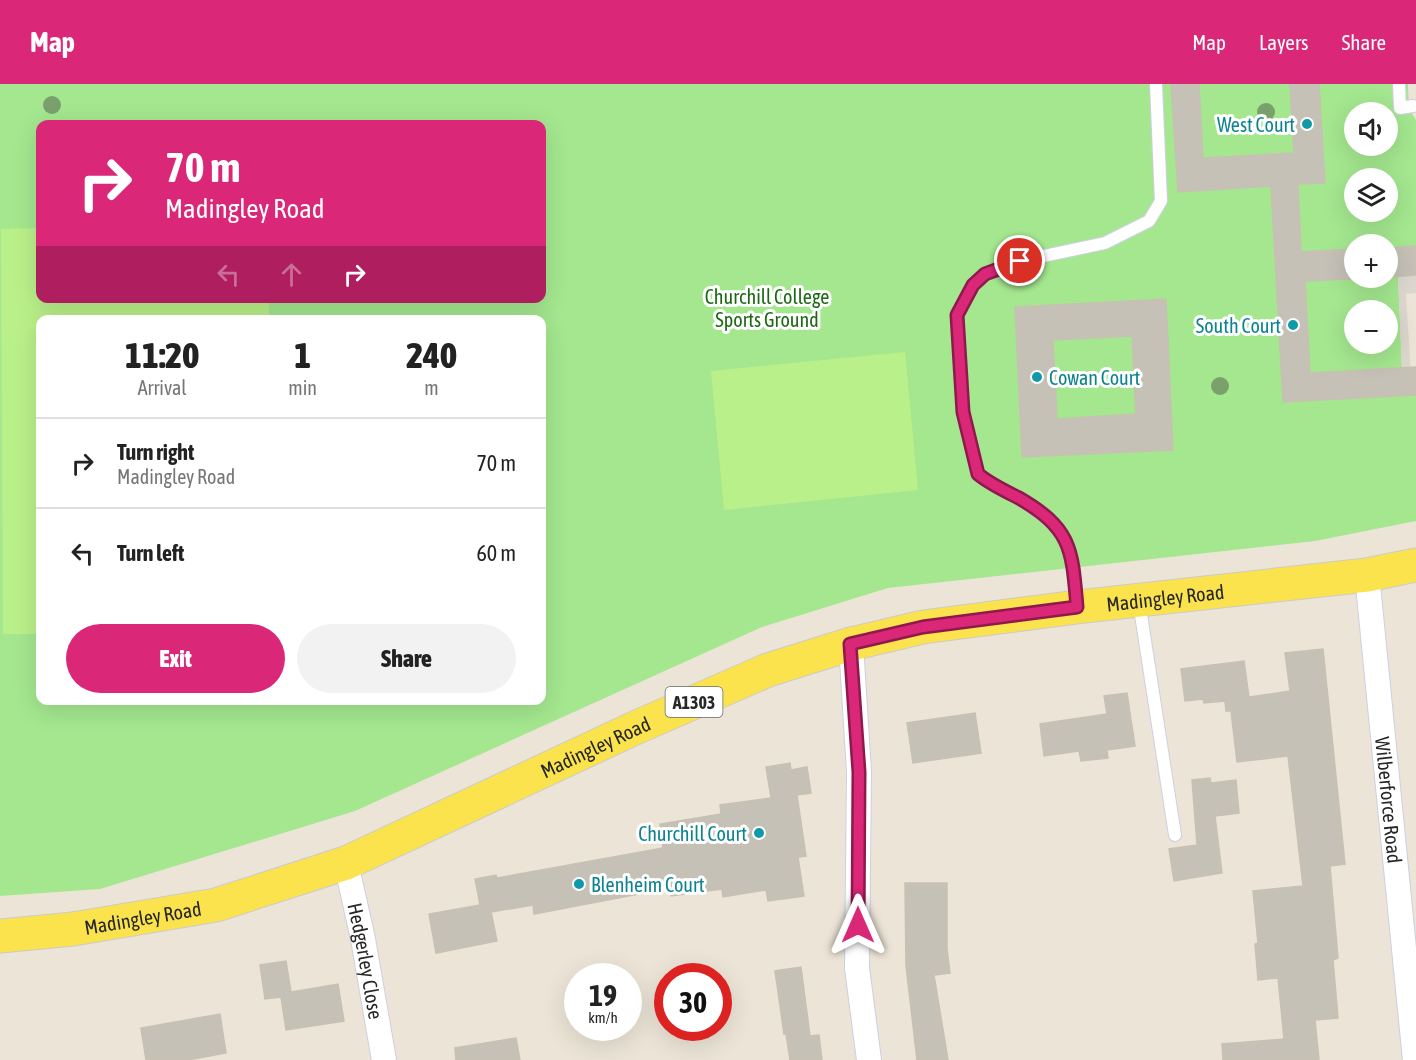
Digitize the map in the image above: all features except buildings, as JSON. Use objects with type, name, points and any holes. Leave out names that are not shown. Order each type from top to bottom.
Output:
[{"type":"main road","name":"Madingley Road","points":[[0,936],[73,929],[216,904],[346,863],[637,727],[746,679],[850,644],[923,627],[1077,607],[1367,575],[1416,566]]},
{"type":"street","name":"Wilberforce Road","points":[[1367,575],[1414,1029],[1415,1060]]},
{"type":"street","points":[[850,644],[859,772],[857,968],[869,1060]]},
{"type":"street","name":"Hedgerley Close","points":[[346,863],[363,939],[384,1060]]},
{"type":"lane","points":[[1077,607],[1072,555],[1064,537],[1045,514],[978,474],[963,412],[957,315],[973,285],[985,274],[1020,261],[1105,243],[1149,221],[1161,201],[1156,84]]},
{"type":"lane","points":[[1399,84],[1400,108],[1413,106]]},
{"type":"lane","points":[[1139,600],[1175,835]]},
{"type":"green space","name":"Churchill College Sports Ground","points":[[0,84],[1171,84],[1178,192],[1271,186],[1283,402],[1416,395],[1416,521],[1315,541],[888,588],[762,627],[355,811],[100,889],[0,896]]},
{"type":"green space","points":[[1199,84],[1290,84],[1294,153],[1203,158]]},
{"type":"green space","points":[[1319,84],[1408,84],[1409,109],[1416,120],[1416,246],[1398,247],[1398,234],[1344,234],[1344,250],[1301,252],[1298,184],[1324,183]]},
{"type":"green space","points":[[36,228],[36,303],[269,303],[269,315],[36,315],[36,634],[3,634],[1,229]]},
{"type":"green space","points":[[1398,276],[1402,368],[1310,373],[1305,281],[1344,279],[1344,288],[1398,288]]},
{"type":"green space","points":[[905,352],[918,490],[724,510],[711,371]]},
{"type":"shaded area","points":[[1416,268],[1416,293],[1406,294],[1411,375],[1310,381],[1310,373],[1402,368],[1398,269]]},
{"type":"place","name":"West Court","points":[[1307,124]]},
{"type":"place","name":"South Court","points":[[1293,325]]},
{"type":"place","name":"Cowan Court","points":[[1037,377]]},
{"type":"place","name":"Churchill Court","points":[[759,833]]},
{"type":"place","name":"Blenheim Court","points":[[579,884]]},
{"type":"route","points":[[858,925],[859,772],[850,644],[923,627],[1077,607],[1072,555],[1064,537],[1045,514],[986,481],[978,474],[963,412],[957,315],[973,285],[985,274],[1020,261]]}]
